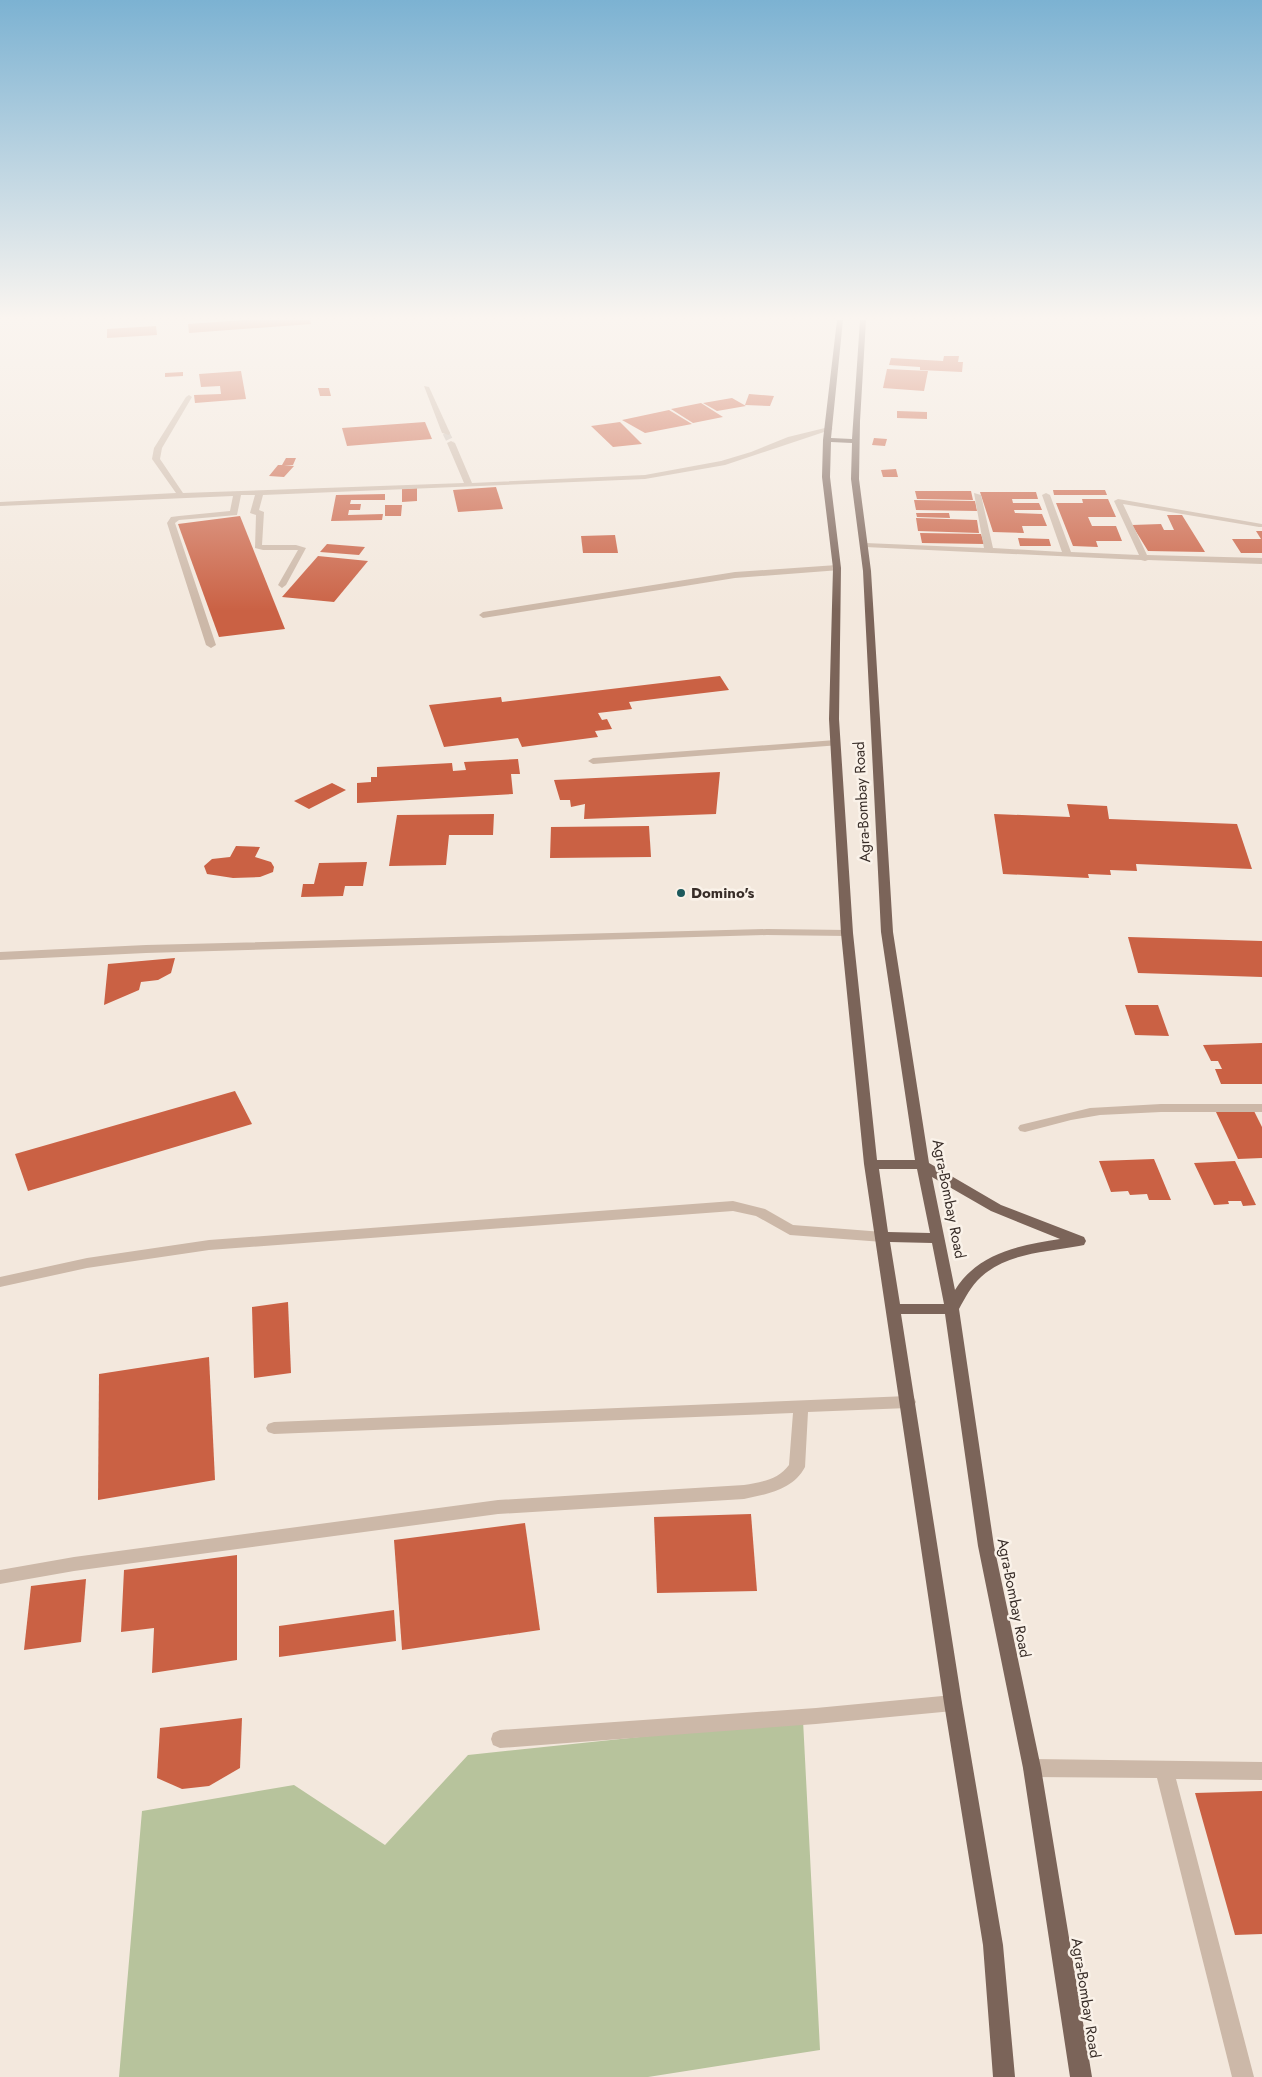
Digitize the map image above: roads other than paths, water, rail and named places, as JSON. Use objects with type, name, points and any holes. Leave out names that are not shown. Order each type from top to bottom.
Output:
[{"type":"main road","name":"Agra-Bombay Road","points":[[830,417],[826,477],[837,568],[834,720],[847,933],[871,1164],[953,1703],[993,1945],[1004,2077]]},
{"type":"main road","name":"Agra-Bombay Road","points":[[858,417],[856,479],[865,545],[887,932],[923,1165],[952,1308],[986,1546],[1032,1768],[1081,2077]]},
{"type":"main road","points":[[827,444],[856,445]]},
{"type":"main road","points":[[871,1164],[923,1165],[996,1208],[1079,1240],[1024,1251],[997,1261],[977,1272],[966,1285],[952,1308],[893,1309]]},
{"type":"main road","points":[[883,1237],[938,1238]]},
{"type":"street","points":[[177,417],[158,448],[156,459],[181,495]]},
{"type":"street","points":[[439,417],[446,433]]},
{"type":"street","points":[[0,504],[238,492],[469,485],[655,475],[738,458],[791,439],[829,429]]},
{"type":"street","points":[[450,443],[469,485]]},
{"type":"street","points":[[211,645],[171,523],[174,519],[179,518],[234,513],[238,492]]},
{"type":"street","points":[[260,492],[254,512],[260,512],[258,546],[262,548],[296,546],[302,548],[282,585]]},
{"type":"street","points":[[977,494],[989,550]]},
{"type":"street","points":[[1046,495],[1067,553]]},
{"type":"street","points":[[1145,559],[1118,502],[1259,525]]},
{"type":"street","points":[[865,545],[1067,553],[1145,559],[1262,561]]},
{"type":"street","points":[[483,614],[735,575],[837,568]]},
{"type":"street","points":[[592,761],[836,743]]},
{"type":"street","points":[[0,956],[166,949],[757,932],[847,933]]},
{"type":"street","points":[[1025,1128],[1065,1116],[1099,1111],[1262,1108]]},
{"type":"street","points":[[0,1282],[87,1263],[209,1244],[733,1206],[760,1212],[790,1230],[883,1237]]},
{"type":"street","points":[[274,1428],[908,1402]]},
{"type":"street","points":[[0,1576],[74,1564],[498,1507],[744,1492],[776,1485],[792,1475],[797,1467],[801,1405]]},
{"type":"street","points":[[500,1739],[816,1716],[953,1703]]},
{"type":"street","points":[[1032,1768],[1262,1771]]},
{"type":"street","points":[[1165,1771],[1243,2077]]},
{"type":"tunnel","points":[[446,433],[451,443]]},
{"type":"place","name":"Domino's","points":[[681,893]]}]
